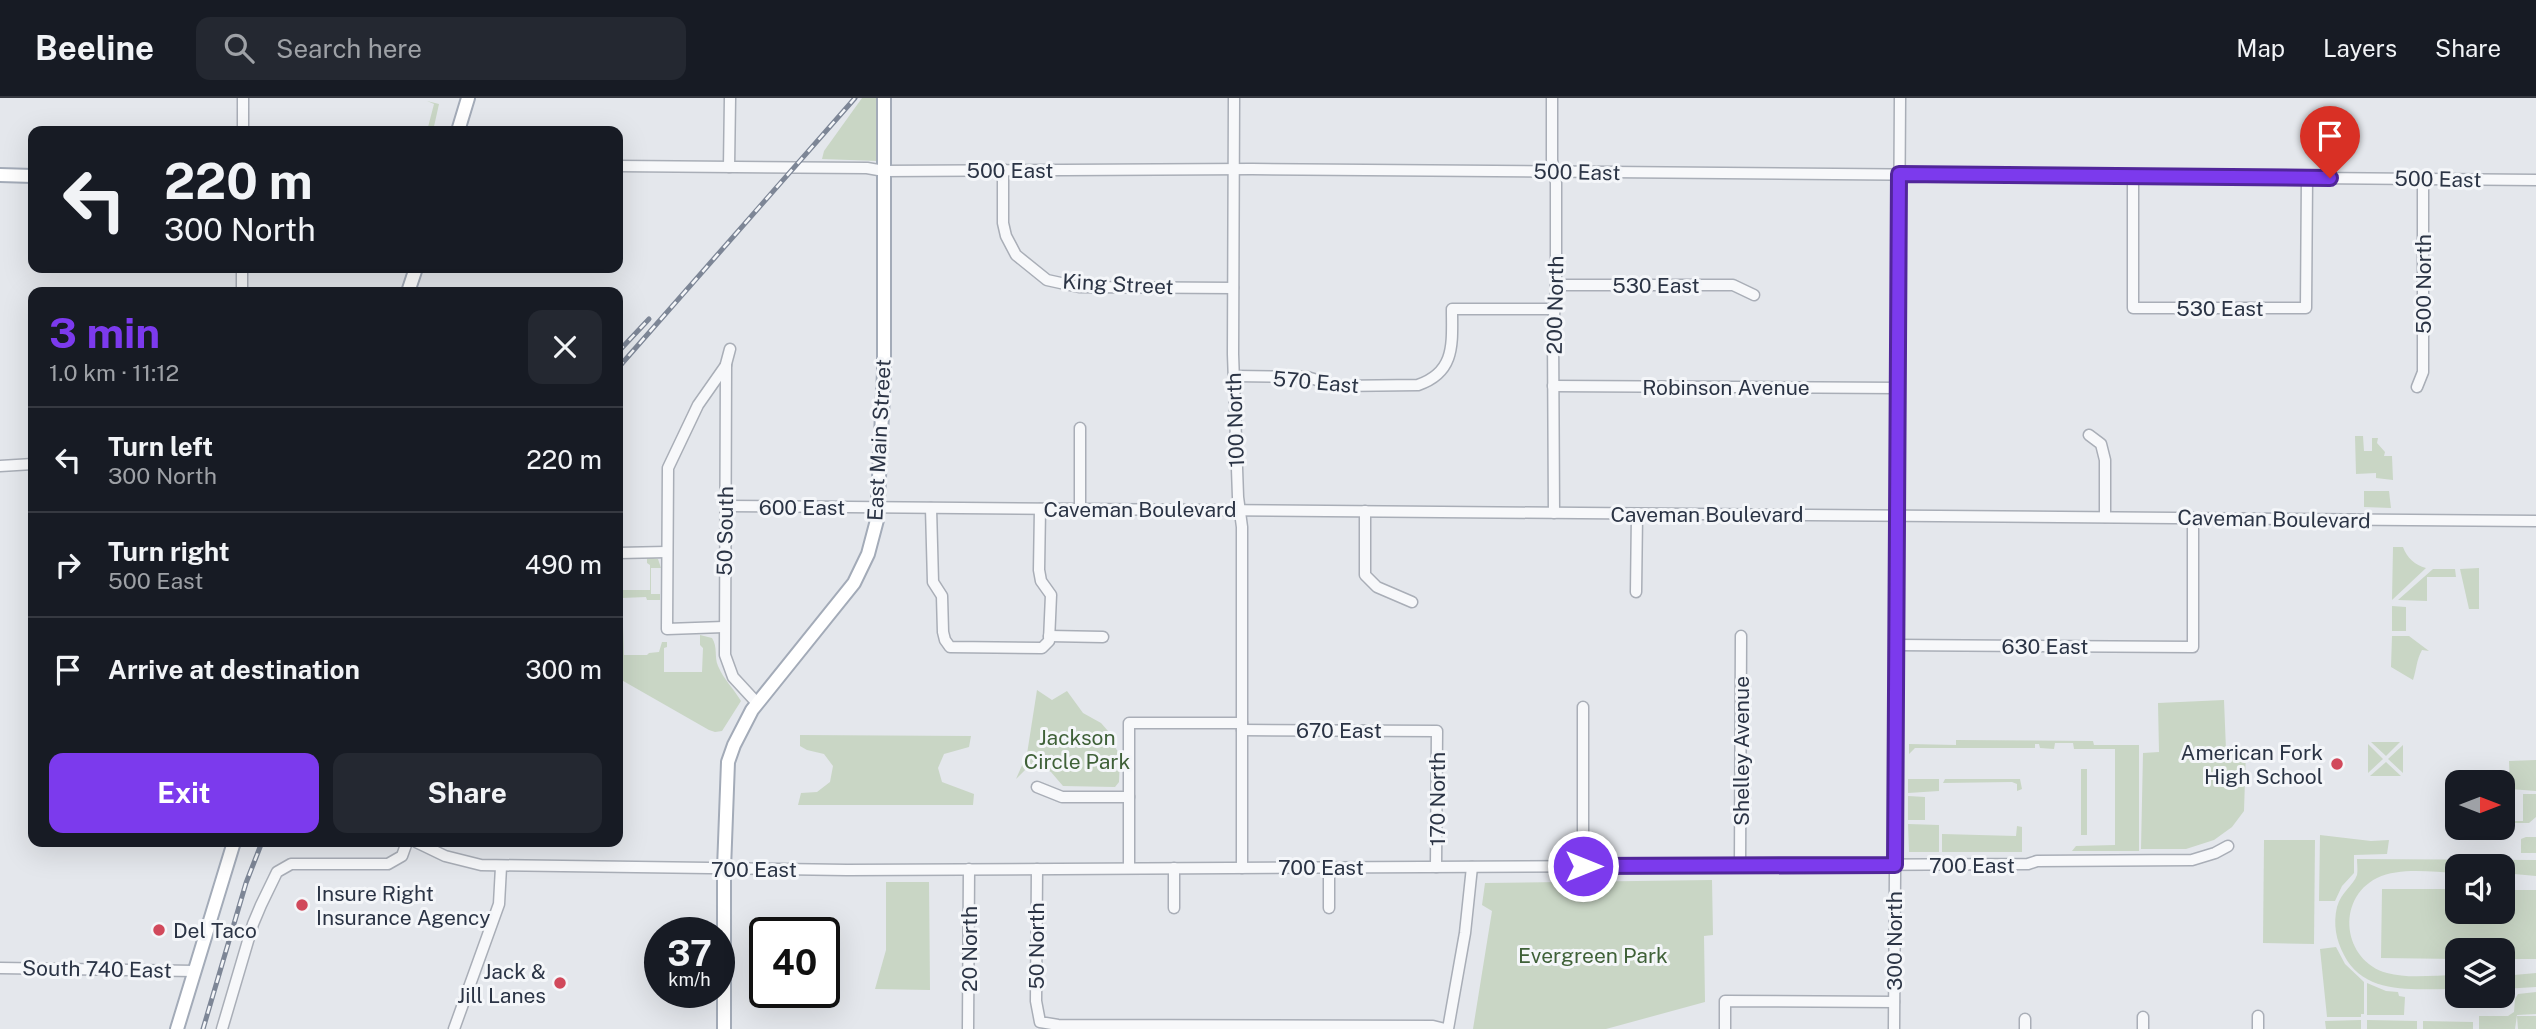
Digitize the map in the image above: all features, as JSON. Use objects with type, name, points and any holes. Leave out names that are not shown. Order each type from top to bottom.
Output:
[{"type":"main road","points":[[460,126],[468,98]]},
{"type":"main road","name":"East Main Street","points":[[724,1029],[726,778],[734,745],[746,719],[854,583],[868,554],[878,507],[884,372],[884,98]]},
{"type":"main road","points":[[0,175],[28,176]]},
{"type":"main road","points":[[177,1029],[232,847]]},
{"type":"street","points":[[243,98],[243,126]]},
{"type":"street","points":[[730,98],[730,167]]},
{"type":"street","name":"100 North","points":[[1234,98],[1234,376],[1242,527],[1242,868]]},
{"type":"street","name":"200 North","points":[[1552,98],[1556,285],[1553,386],[1554,513]]},
{"type":"street","name":"300 North","points":[[1894,1029],[1900,98]]},
{"type":"street","name":"500 East","points":[[623,166],[867,168],[884,171],[1234,169],[2536,180]]},
{"type":"street","name":"King Street","points":[[1003,169],[1003,223],[1006,236],[1016,254],[1047,279],[1079,287],[1233,288]]},
{"type":"street","name":"530 East","points":[[2133,177],[2133,308],[2306,308],[2307,178]]},
{"type":"street","name":"500 North","points":[[2417,387],[2423,372],[2423,179]]},
{"type":"street","name":"530 East","points":[[1556,285],[1733,285],[1754,295]]},
{"type":"street","name":"570 East","points":[[1234,376],[1307,377],[1337,386],[1407,386],[1428,382],[1438,376],[1451,355],[1452,309],[1554,309]]},
{"type":"street","name":"50 South","points":[[730,349],[726,364],[724,627],[727,667],[758,703]]},
{"type":"street","points":[[724,627],[667,629],[667,552],[668,468],[698,405],[726,364]]},
{"type":"street","name":"Robinson Avenue","points":[[1553,386],[1898,388]]},
{"type":"street","points":[[1080,428],[1080,509]]},
{"type":"street","points":[[2089,435],[2101,444],[2105,460],[2105,517]]},
{"type":"street","points":[[0,466],[28,464]]},
{"type":"street","name":"600 East","points":[[726,506],[878,507]]},
{"type":"street","name":"Caveman Boulevard","points":[[878,507],[2536,521]]},
{"type":"street","points":[[931,508],[933,582],[942,596],[943,632],[950,647],[1042,648],[1049,638],[1051,595],[1041,581],[1039,570],[1040,509]]},
{"type":"street","points":[[1365,511],[1364,575],[1377,587],[1412,602]]},
{"type":"street","points":[[1636,592],[1637,514]]},
{"type":"street","name":"630 East","points":[[1896,645],[2193,647],[2193,518]]},
{"type":"street","points":[[623,553],[667,552]]},
{"type":"street","name":"Shelley Avenue","points":[[1740,866],[1741,636]]},
{"type":"street","points":[[1049,638],[1104,637]]},
{"type":"street","points":[[1583,708],[1583,866]]},
{"type":"street","name":"670 East","points":[[1129,797],[1129,723],[1437,731]]},
{"type":"street","name":"170 North","points":[[1436,867],[1437,731]]},
{"type":"street","points":[[1037,787],[1062,797],[1129,797],[1129,868]]},
{"type":"street","name":"700 East","points":[[427,847],[466,863],[501,867],[1037,869],[2028,864],[2037,860],[2192,860],[2216,853],[2228,846]]},
{"type":"street","points":[[222,1029],[253,924],[277,872],[291,864],[388,864],[402,856],[405,847]]},
{"type":"street","points":[[454,1029],[499,904],[501,867]]},
{"type":"street","points":[[1329,867],[1329,908]]},
{"type":"street","points":[[1446,1029],[1465,933],[1472,867]]},
{"type":"street","points":[[1174,868],[1174,908]]},
{"type":"street","name":"20 North","points":[[968,1029],[969,869]]},
{"type":"street","name":"50 North","points":[[1037,869],[1036,1001],[1040,1023],[1058,1026],[1433,1026],[1446,1029]]},
{"type":"street","name":"South 740 East","points":[[0,968],[195,971]]},
{"type":"street","points":[[1725,1029],[1724,1001],[1894,1002]]},
{"type":"street","points":[[2258,1016],[2258,1029]]},
{"type":"street","points":[[2143,1017],[2143,1029]]},
{"type":"green space","points":[[862,98],[879,98],[877,161],[822,159],[824,151]]},
{"type":"green space","points":[[427,101],[439,104],[434,126],[428,126],[434,104]]},
{"type":"green space","points":[[2355,436],[2363,436],[2364,451],[2372,451],[2372,438],[2378,438],[2377,443],[2385,452],[2384,456],[2392,456],[2393,480],[2376,478],[2376,473],[2356,474]]},
{"type":"green space","points":[[2364,491],[2389,491],[2391,508],[2364,507]]},
{"type":"green space","points":[[2393,547],[2403,547],[2412,560],[2426,568],[2392,600]]},
{"type":"green space","points":[[647,557],[658,559],[661,568],[651,568],[651,594],[660,594],[660,600],[647,600],[646,597],[623,598],[623,590],[650,590],[650,565],[647,563]]},
{"type":"green space","points":[[2479,568],[2479,609],[2469,609],[2460,569]]},
{"type":"green space","points":[[2433,569],[2455,569],[2456,577],[2427,577],[2427,601],[2398,600]]},
{"type":"green space","points":[[2392,606],[2406,607],[2406,631],[2392,631]]},
{"type":"green space","points":[[623,626],[624,655],[659,652],[662,642],[667,642],[667,647],[664,648],[664,672],[702,672],[703,648],[700,645],[700,635],[712,638],[718,666],[741,701],[722,731],[709,730],[623,681]]},
{"type":"green space","points":[[2392,636],[2409,636],[2429,651],[2422,650],[2413,680],[2391,667]]},
{"type":"green space","name":"Jackson Circle Park","points":[[1037,690],[1052,700],[1067,691],[1083,713],[1101,723],[1108,731],[1108,736],[1120,755],[1119,782],[1115,787],[1063,786],[1051,772],[1037,765],[1026,769],[1016,779],[1027,754]]},
{"type":"green space","points":[[2224,700],[2226,750],[2246,750],[2244,811],[2232,827],[2214,840],[2186,849],[2141,849],[2143,753],[2159,752],[2158,703]]},
{"type":"green space","points":[[800,735],[971,736],[969,747],[944,754],[938,768],[942,782],[974,794],[973,805],[798,805],[801,793],[817,792],[830,782],[833,766],[824,754],[800,746]]},
{"type":"green space","points":[[1956,740],[2093,741],[2094,745],[2139,745],[2139,851],[2072,851],[2076,846],[2115,845],[2115,749],[2074,749],[2073,743],[2055,743],[2054,749],[2040,748],[2039,744],[2035,744],[2035,748],[1915,748],[1909,754],[1909,744],[1956,745]]},
{"type":"green space","points":[[2371,742],[2400,742],[2386,756]]},
{"type":"green space","points":[[2368,744],[2383,759],[2368,773]]},
{"type":"green space","points":[[2403,745],[2403,773],[2388,759]]},
{"type":"green space","points":[[2536,760],[2536,791],[2515,789],[2515,770],[2509,770],[2509,761]]},
{"type":"green space","points":[[2386,762],[2401,776],[2370,776]]},
{"type":"green space","points":[[2081,769],[2087,769],[2087,835],[2081,835]]},
{"type":"green space","points":[[1908,779],[1939,779],[1939,791],[1908,793]]},
{"type":"green space","points":[[1945,779],[2020,779],[2022,789],[2017,791],[2017,784],[2012,782],[1943,783]]},
{"type":"green space","points":[[2523,794],[2536,794],[2536,817],[2529,823],[2515,823],[2523,821]]},
{"type":"green space","points":[[1908,796],[1925,797],[1925,820],[1908,820]]},
{"type":"green space","points":[[1908,824],[1939,825],[1939,852],[1909,852]]},
{"type":"green space","points":[[2017,826],[2022,827],[2022,852],[1942,852],[1942,834],[2016,836]]},
{"type":"green space","points":[[2320,835],[2371,841],[2389,840],[2387,854],[2354,855],[2354,873],[2342,886],[2335,901],[2319,901]]},
{"type":"green space","points":[[2536,837],[2536,853],[2521,853],[2521,839]]},
{"type":"green space","points":[[2264,840],[2315,840],[2314,944],[2263,943]]},
{"type":"green space","points":[[2357,859],[2445,859],[2445,872],[2396,872],[2377,878],[2364,888],[2355,900],[2350,914],[2350,929],[2353,943],[2361,956],[2372,966],[2395,975],[2445,975],[2445,989],[2409,989],[2378,984],[2353,968],[2337,938],[2335,920],[2341,897],[2357,875]]},
{"type":"green space","points":[[2515,860],[2536,860],[2536,876],[2515,874]]},
{"type":"green space","name":"Evergreen Park","points":[[1712,880],[1713,935],[1704,936],[1705,1002],[1606,1029],[1473,1029],[1492,911],[1482,905],[1485,883]]},
{"type":"green space","points":[[886,882],[929,882],[930,990],[875,989],[886,950]]},
{"type":"green space","points":[[2382,889],[2445,889],[2445,924],[2515,924],[2515,890],[2536,890],[2536,959],[2515,959],[2515,938],[2445,938],[2445,959],[2381,958]]},
{"type":"green space","points":[[2336,947],[2345,964],[2364,982],[2364,1014],[2361,1014],[2361,1017],[2327,1017],[2320,949]]},
{"type":"green space","points":[[2536,973],[2536,987],[2515,988],[2515,975]]},
{"type":"green space","points":[[2367,983],[2386,991],[2398,992],[2399,996],[2405,997],[2404,1015],[2367,1015]]},
{"type":"green space","points":[[2536,992],[2536,1014],[2517,1015],[2515,1029],[2479,1029],[2479,1016],[2508,1016],[2514,1012],[2518,994]]},
{"type":"green space","points":[[2517,1016],[2536,1016],[2536,1029],[2518,1029]]},
{"type":"green space","points":[[2361,1020],[2361,1029],[2326,1029],[2325,1021]]},
{"type":"green space","points":[[2367,1020],[2417,1021],[2417,1029],[2367,1029]]},
{"type":"green space","points":[[2423,1021],[2473,1022],[2473,1029],[2423,1029]]},
{"type":"railway","points":[[623,362],[855,98]]},
{"type":"railway","points":[[623,347],[649,319]]},
{"type":"railway","points":[[203,1029],[246,883],[260,847]]},
{"type":"place","name":"American Fork High School","points":[[2337,764]]},
{"type":"place","name":"Insure Right Insurance Agency","points":[[302,905]]},
{"type":"place","name":"Del Taco","points":[[159,930]]},
{"type":"place","name":"Jack & Jill Lanes","points":[[560,983]]},
{"type":"route","points":[[1583,866],[1895,865],[1899,174],[2330,178]]}]
